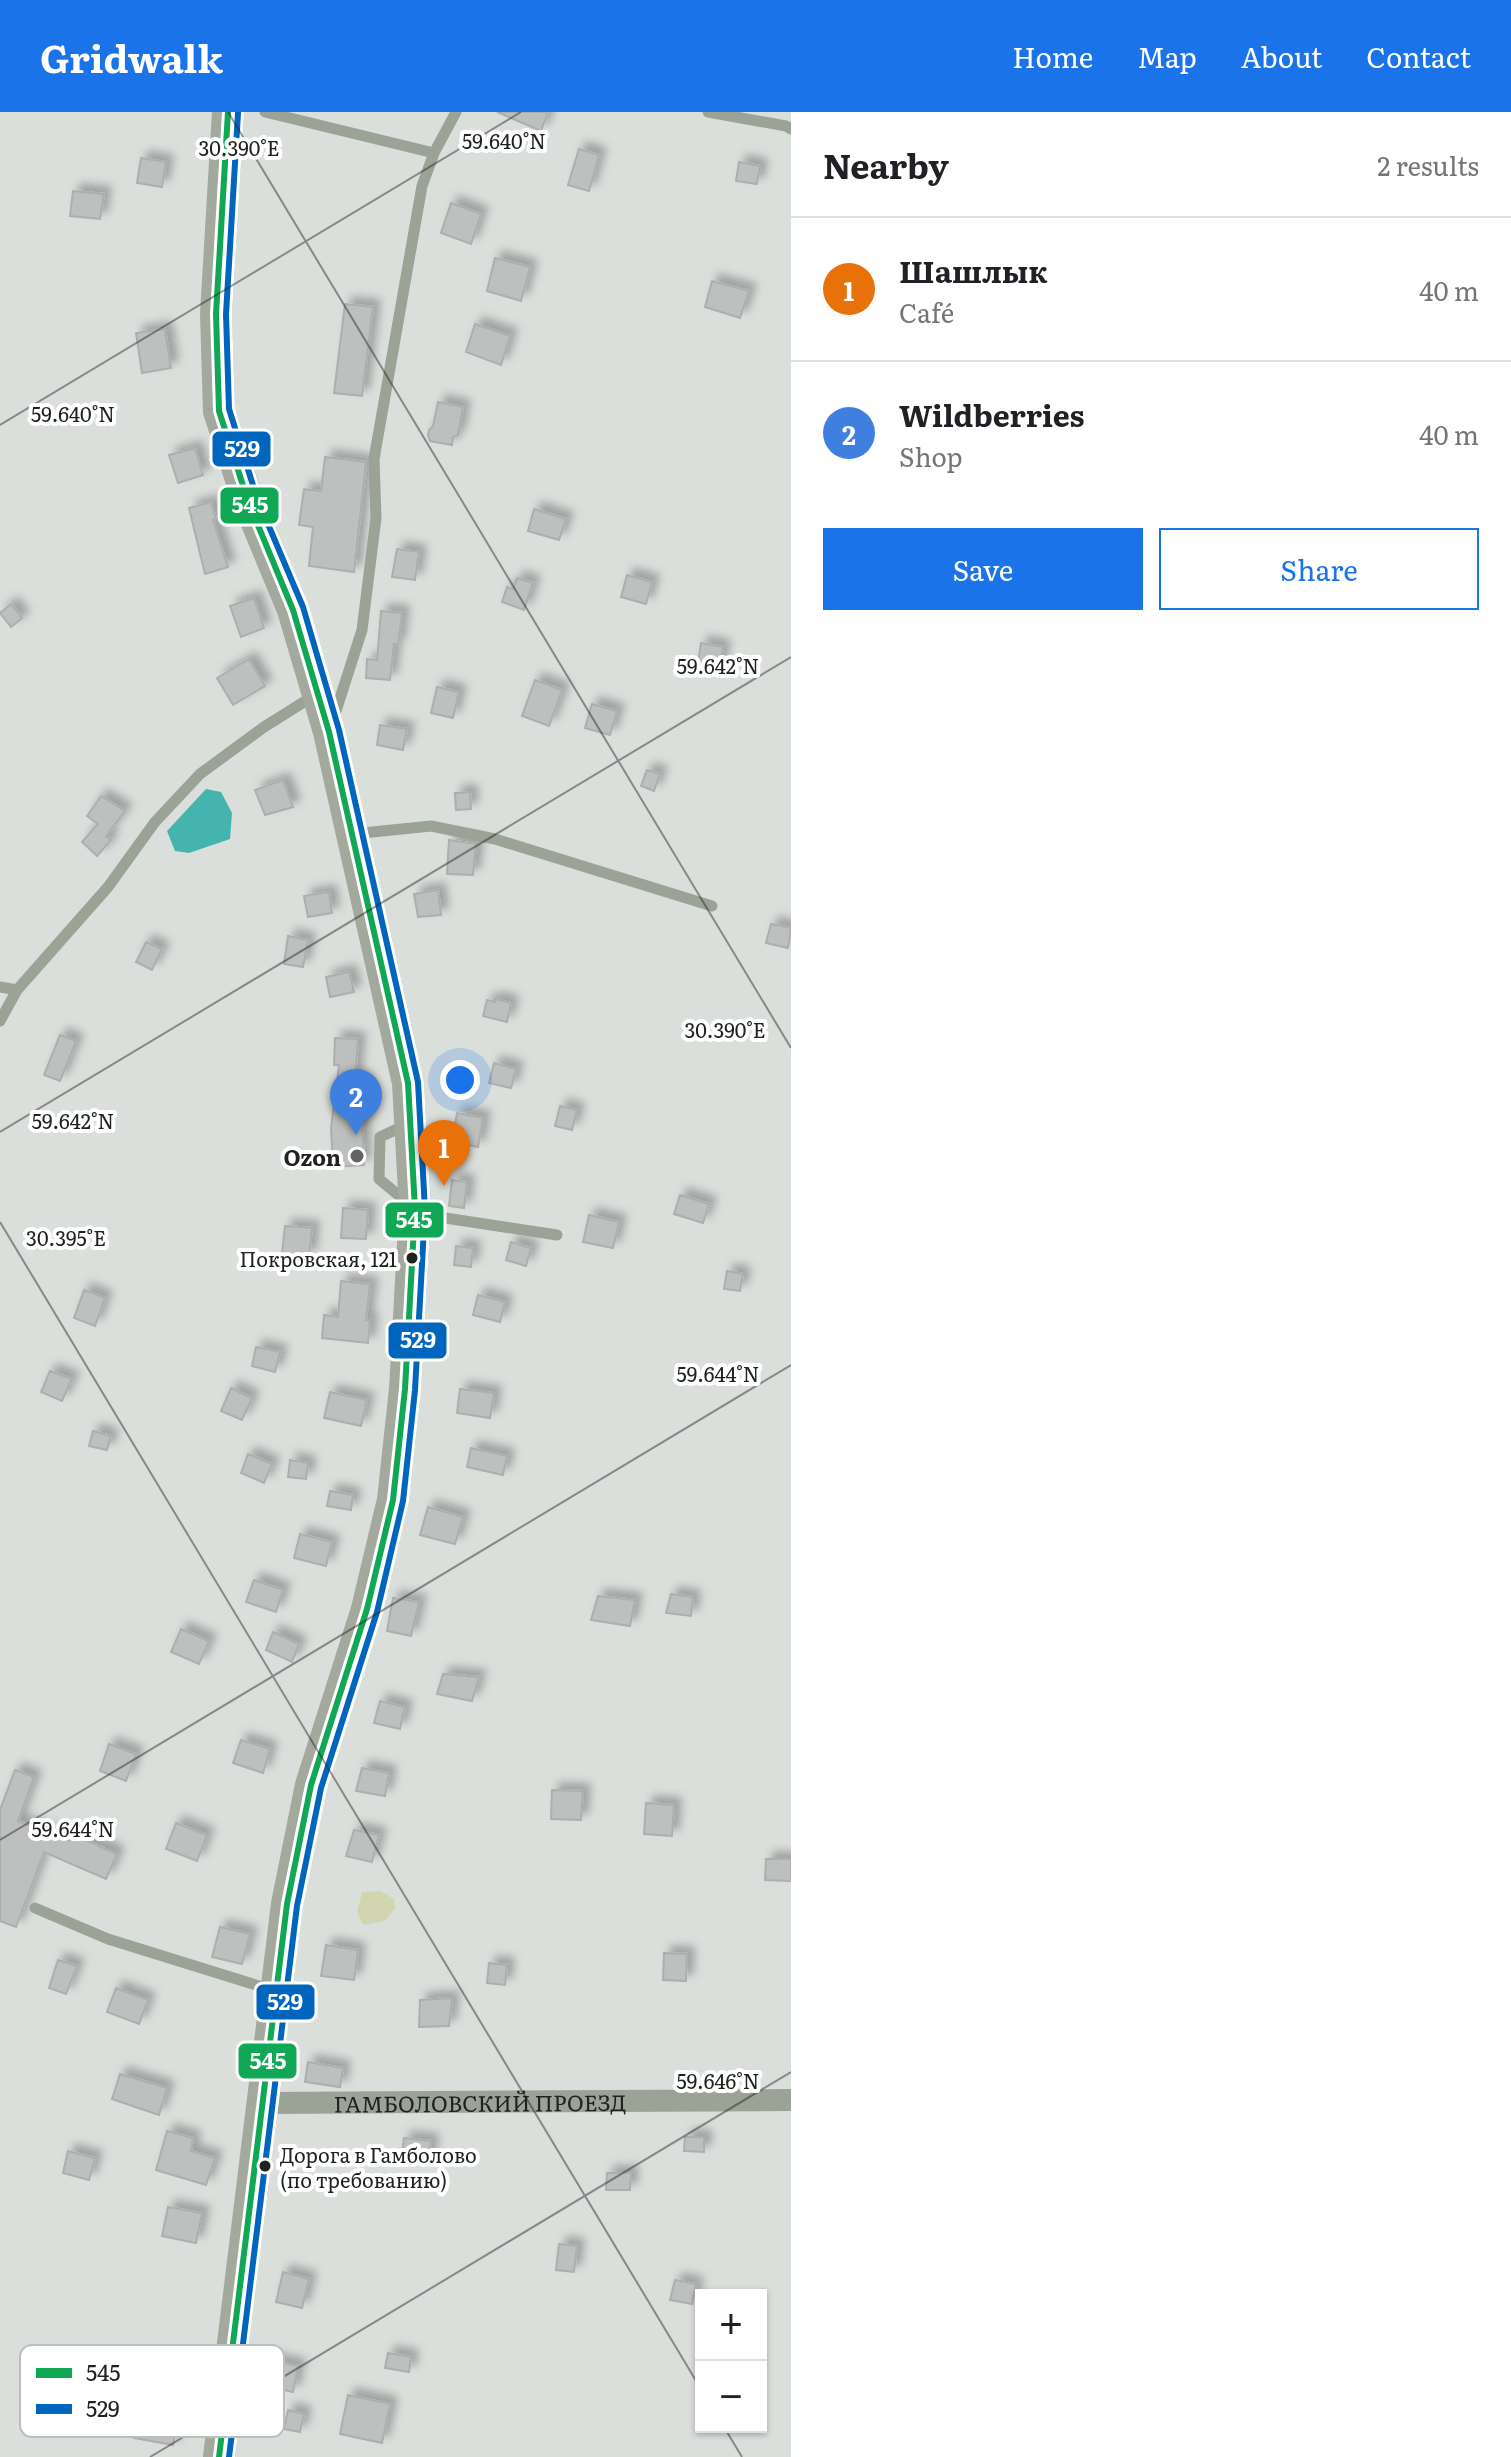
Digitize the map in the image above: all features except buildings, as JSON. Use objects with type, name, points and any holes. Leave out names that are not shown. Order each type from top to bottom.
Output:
[{"type":"main road","points":[[228,112],[216,314],[219,411],[248,501],[293,610],[329,732],[399,1034],[412,1122],[415,1211],[405,1389],[393,1500],[367,1609],[311,1785],[287,1904],[233,2345]]},
{"type":"main road","points":[[219,2457],[222,2437]]},
{"type":"street","name":"ГАМБОЛОВСКИЙ ПРОЕЗД","points":[[264,2103],[791,2100]]},
{"type":"lane","points":[[265,112],[434,153]]},
{"type":"lane","points":[[329,732],[362,630],[376,518],[374,459],[422,186],[434,153],[456,112]]},
{"type":"lane","points":[[708,112],[789,127],[786,112]]},
{"type":"lane","points":[[0,1021],[17,990],[108,887],[155,822],[200,774],[264,727],[319,693]]},
{"type":"lane","points":[[352,834],[431,826],[495,839],[712,906]]},
{"type":"lane","points":[[0,987],[17,990]]},
{"type":"lane","points":[[415,1211],[557,1235]]},
{"type":"lane","points":[[35,1908],[108,1939],[275,1991]]},
{"type":"green space","points":[[381,1891],[394,1899],[395,1908],[385,1921],[363,1925],[357,1912],[362,1892]]},
{"type":"water","points":[[206,789],[221,792],[232,813],[230,839],[189,853],[175,851],[167,831]]},
{"type":"transit line","name":"545","points":[[228,112],[216,314],[219,411],[248,501],[293,610],[329,732],[408,1083],[415,1209],[405,1389],[393,1500],[367,1609],[311,1785],[287,1904],[233,2345]]},
{"type":"transit line","name":"529","points":[[238,113],[226,314],[229,409],[257,498],[303,607],[339,730],[418,1082],[425,1210],[415,1390],[403,1501],[377,1612],[321,1788],[297,1906],[243,2345]]},
{"type":"transit line","name":"545","points":[[219,2457],[221,2437]]},
{"type":"transit line","name":"529","points":[[229,2457],[231,2437]]},
{"type":"place","name":"Wildberries","points":[[356,1135]]},
{"type":"place","name":"Ozon","points":[[357,1156]]},
{"type":"place","name":"Шашлык","points":[[444,1186]]},
{"type":"place","name":"Покровская, 121","points":[[412,1258]]},
{"type":"place","name":"Дорога в Гамболово (по требованию)","points":[[265,2166]]}]
